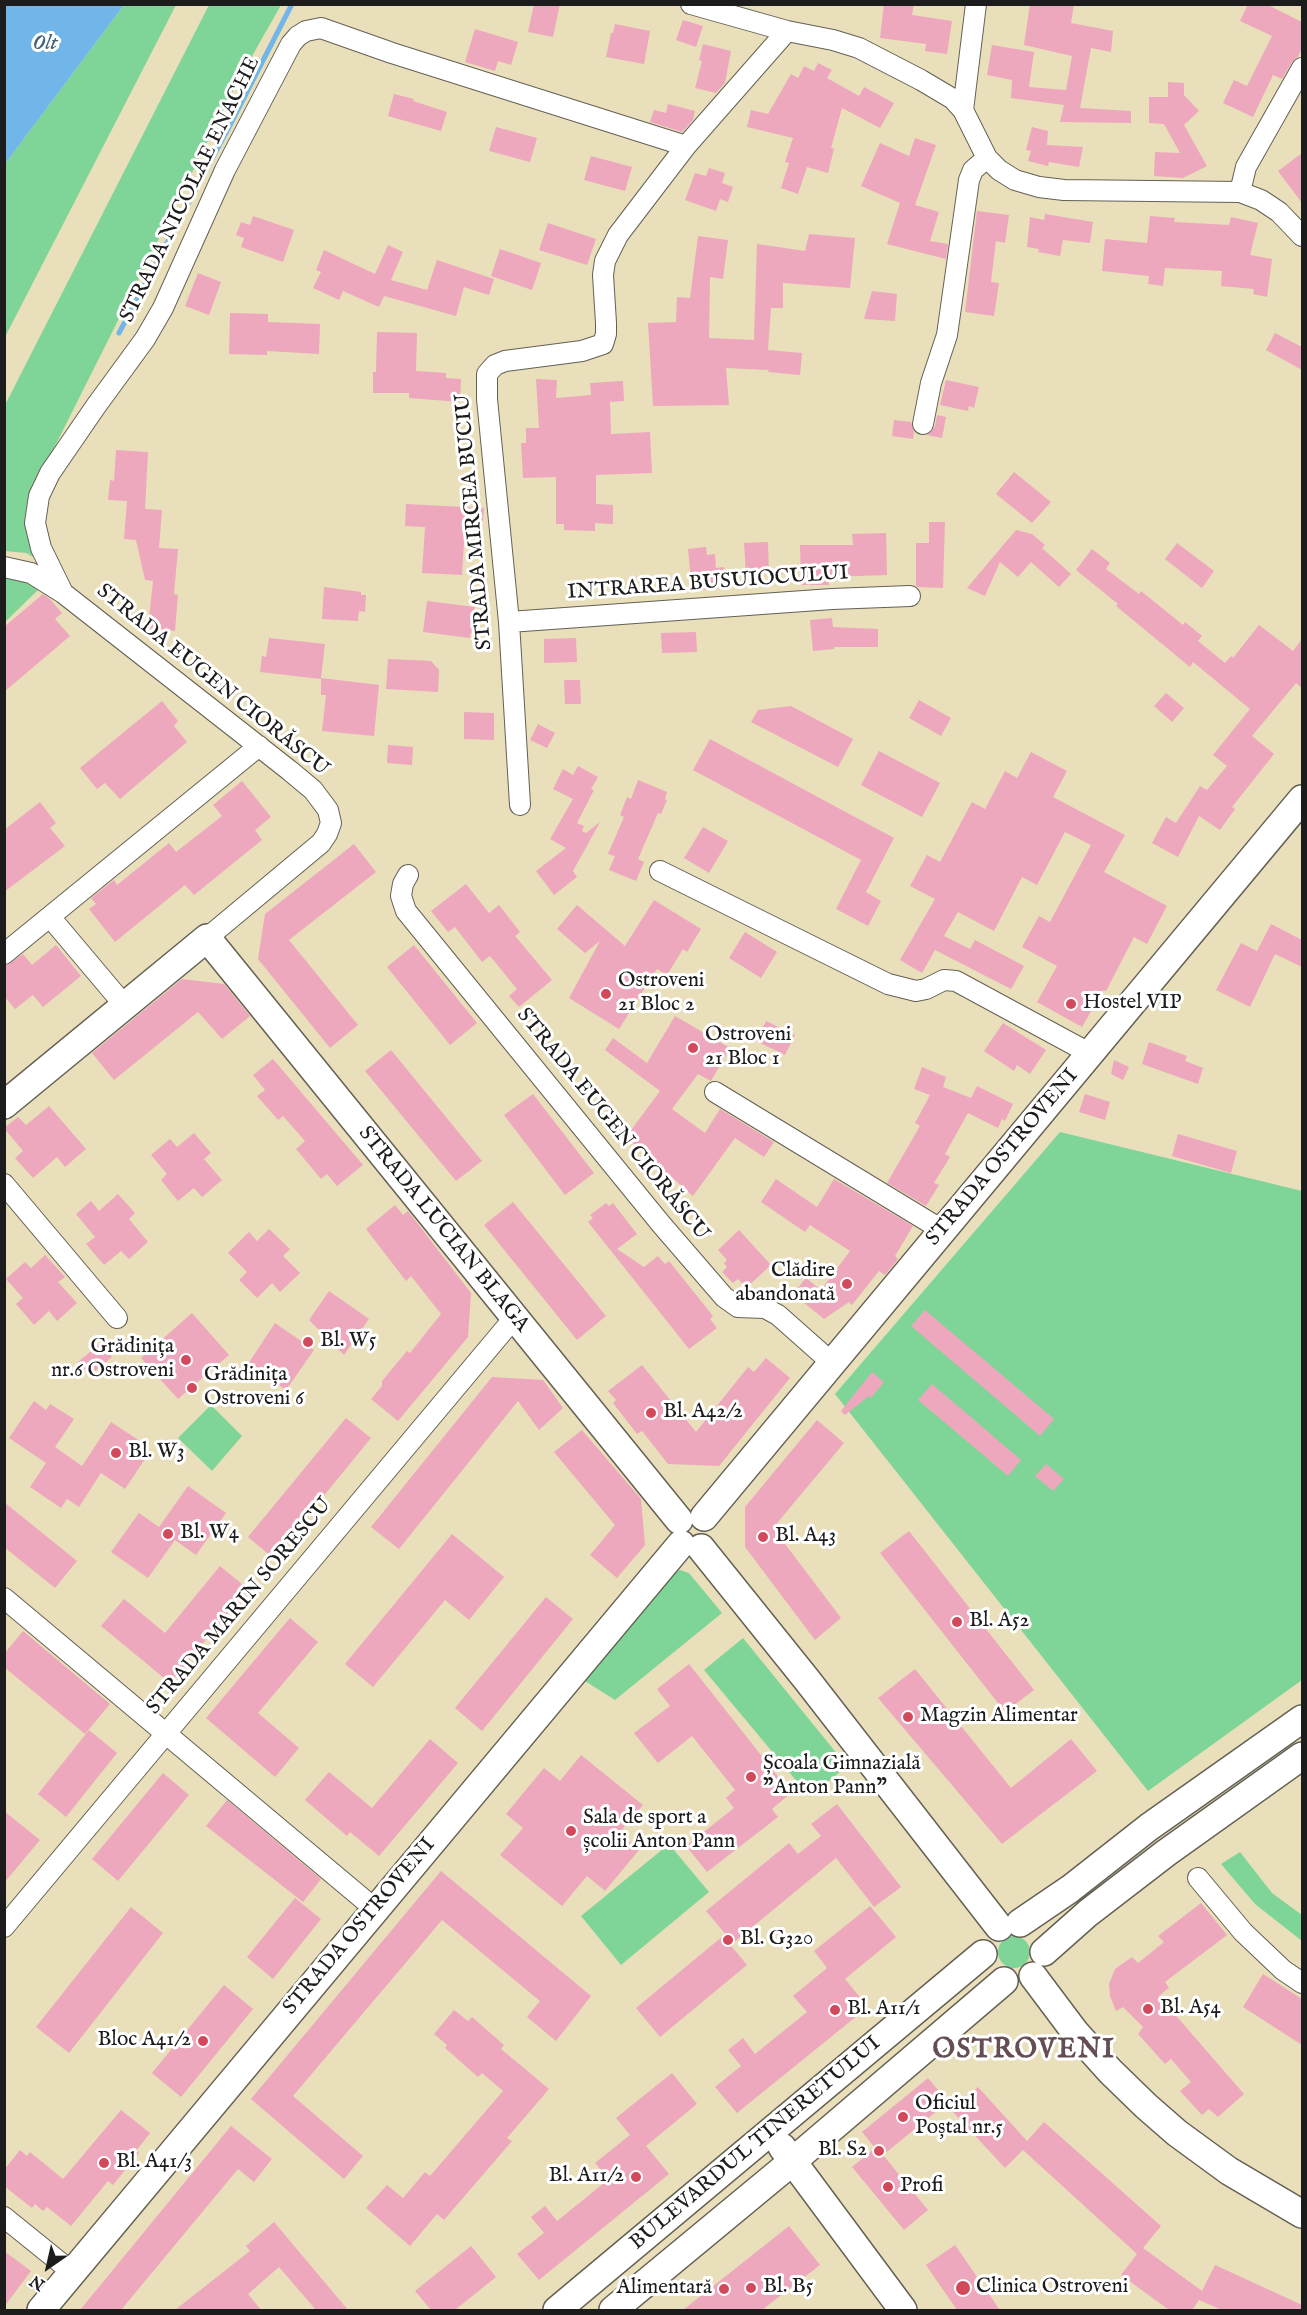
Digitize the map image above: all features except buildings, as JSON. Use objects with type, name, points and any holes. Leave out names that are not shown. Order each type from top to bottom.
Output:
[{"type":"street","points":[[691,4],[859,48],[937,88],[953,99],[963,110],[987,158],[999,170],[1015,180],[1039,187],[1064,190],[1240,192],[1261,200],[1279,212],[1302,236]]},
{"type":"street","points":[[963,110],[976,4]]},
{"type":"street","name":"STRADA NICOLAE ENACHE","points":[[63,593],[41,548],[35,523],[39,496],[50,473],[145,339],[163,308],[225,170],[291,44],[306,31],[321,28],[392,53],[686,146]]},
{"type":"street","name":"STRADA MIRCEA BUCIU","points":[[520,805],[509,622],[487,399],[487,374],[495,364],[505,361],[582,351],[603,344],[606,323],[603,274],[605,261],[612,245],[686,146],[787,31]]},
{"type":"street","points":[[1240,192],[1246,167],[1302,68]]},
{"type":"street","points":[[923,424],[931,383],[947,335],[969,180],[974,170],[987,158]]},
{"type":"street","name":"STRADA EUGEN CIORĂSCU","points":[[4,567],[31,573],[63,593],[313,790],[328,810],[331,824],[321,843],[207,938]]},
{"type":"street","name":"INTRAREA BUSUIOCULUI","points":[[509,622],[832,599],[910,596]]},
{"type":"street","points":[[4,954],[259,746]]},
{"type":"street","name":"STRADA OSTROVENI","points":[[41,2310],[1302,799]]},
{"type":"street","points":[[660,871],[888,984],[916,991],[944,980],[956,981],[1091,1054]]},
{"type":"street","name":"STRADA EUGEN CIORĂSCU","points":[[408,875],[403,884],[401,896],[406,911],[661,1224],[724,1297],[738,1307],[765,1308],[778,1315],[831,1362]]},
{"type":"street","points":[[50,917],[125,1006]]},
{"type":"street","points":[[4,1105],[207,938]]},
{"type":"street","name":"STRADA LUCIAN BLAGA","points":[[207,938],[514,1318],[691,1532],[807,1680],[1009,1925]]},
{"type":"street","points":[[715,1092],[942,1230]]},
{"type":"street","points":[[4,1184],[117,1318]]},
{"type":"street","name":"STRADA MARIN SORESCU","points":[[4,1927],[514,1318]]},
{"type":"street","points":[[4,1598],[375,1909]]},
{"type":"street","points":[[1009,1925],[1070,1889],[1149,1827],[1302,1719]]},
{"type":"street","points":[[1044,1952],[1088,1913],[1166,1853],[1302,1756]]},
{"type":"street","points":[[1198,1878],[1243,1932],[1283,1970],[1302,1983]]},
{"type":"street","points":[[983,1954],[991,1972],[1004,1981],[1017,1982],[1033,1976],[1041,1965],[1044,1952],[1038,1934],[1033,1929],[1009,1925]]},
{"type":"street","name":"BULEVARDUL TINERETULUI","points":[[557,2310],[983,1954],[988,1937],[1009,1925]]},
{"type":"street","points":[[1033,1976],[1076,2032],[1110,2071],[1146,2106],[1177,2133],[1229,2171],[1302,2214]]},
{"type":"street","name":"BULEVARDUL TINERETULUI","points":[[613,2310],[793,2161],[1004,1981]]},
{"type":"street","points":[[771,2133],[903,2310]]},
{"type":"street","points":[[4,2217],[72,2272]]},
{"type":"green space","points":[[124,5],[176,5],[5,337],[5,164]]},
{"type":"green space","points":[[209,5],[281,5],[239,79],[36,484],[41,561],[26,553],[5,551],[4,407]]},
{"type":"green space","points":[[5,575],[26,582],[38,590],[5,622]]},
{"type":"green space","points":[[1060,1132],[1302,1191],[1302,1680],[1148,1791],[835,1394]]},
{"type":"green space","points":[[211,1405],[242,1436],[212,1471],[178,1438]]},
{"type":"green space","points":[[680,1570],[689,1573],[722,1613],[615,1700],[585,1681],[674,1572]]},
{"type":"green space","points":[[743,1638],[847,1766],[810,1797],[704,1670]]},
{"type":"green space","points":[[669,1844],[709,1892],[621,1965],[581,1916]]},
{"type":"green space","points":[[1240,1852],[1272,1893],[1302,1915],[1302,1941],[1255,1904],[1221,1864]]},
{"type":"green space","points":[[1014,1936],[1025,1941],[1030,1952],[1025,1963],[1014,1968],[1003,1963],[998,1952],[1003,1941]]},
{"type":"water","name":"Olt","points":[[4,5],[124,5],[5,164]]},
{"type":"waterway","points":[[119,333],[292,4]]},
{"type":"place","name":"Ostroveni 21 Bloc 2","points":[[606,994]]},
{"type":"place","name":"Hostel VIP","points":[[1071,1004]]},
{"type":"place","name":"Ostroveni 21 Bloc 1","points":[[693,1048]]},
{"type":"place","name":"Clădire abandonată","points":[[847,1284]]},
{"type":"place","name":"Bl. W5","points":[[308,1342]]},
{"type":"place","name":"Grădinița nr.6 Ostroveni","points":[[186,1360]]},
{"type":"place","name":"Grădinița Ostroveni 6","points":[[192,1388]]},
{"type":"place","name":"Bl. A42/2","points":[[651,1413]]},
{"type":"place","name":"Bl. W3","points":[[116,1453]]},
{"type":"place","name":"Bl. W4","points":[[168,1534]]},
{"type":"place","name":"Bl. A43","points":[[763,1537]]},
{"type":"place","name":"Bl. A52","points":[[957,1622]]},
{"type":"place","name":"Magzin Alimentar","points":[[908,1717]]},
{"type":"place","name":"Școala Gimnazială \"Anton Pann\"","points":[[751,1777]]},
{"type":"place","name":"Sala de sport a școlii Anton Pann","points":[[571,1831]]},
{"type":"place","name":"Bl. G320","points":[[728,1940]]},
{"type":"place","name":"Bl. A54","points":[[1148,2009]]},
{"type":"place","name":"Bl. A11/1","points":[[835,2010]]},
{"type":"place","name":"Bloc A41/2","points":[[203,2041]]},
{"type":"place","name":"Oficiul Poștal nr.5","points":[[903,2117]]},
{"type":"place","name":"Bl. S2","points":[[879,2151]]},
{"type":"place","name":"Bl. A41/3","points":[[104,2163]]},
{"type":"place","name":"Bl. A11/2","points":[[636,2177]]},
{"type":"place","name":"Profi","points":[[888,2187]]},
{"type":"place","name":"Bl. B5","points":[[751,2288]]},
{"type":"place","name":"Clinica Ostroveni","points":[[963,2288]]},
{"type":"place","name":"Alimentară","points":[[724,2289]]},
{"type":"district","name":"OSTROVENI","points":[[1024,2051]]}]
